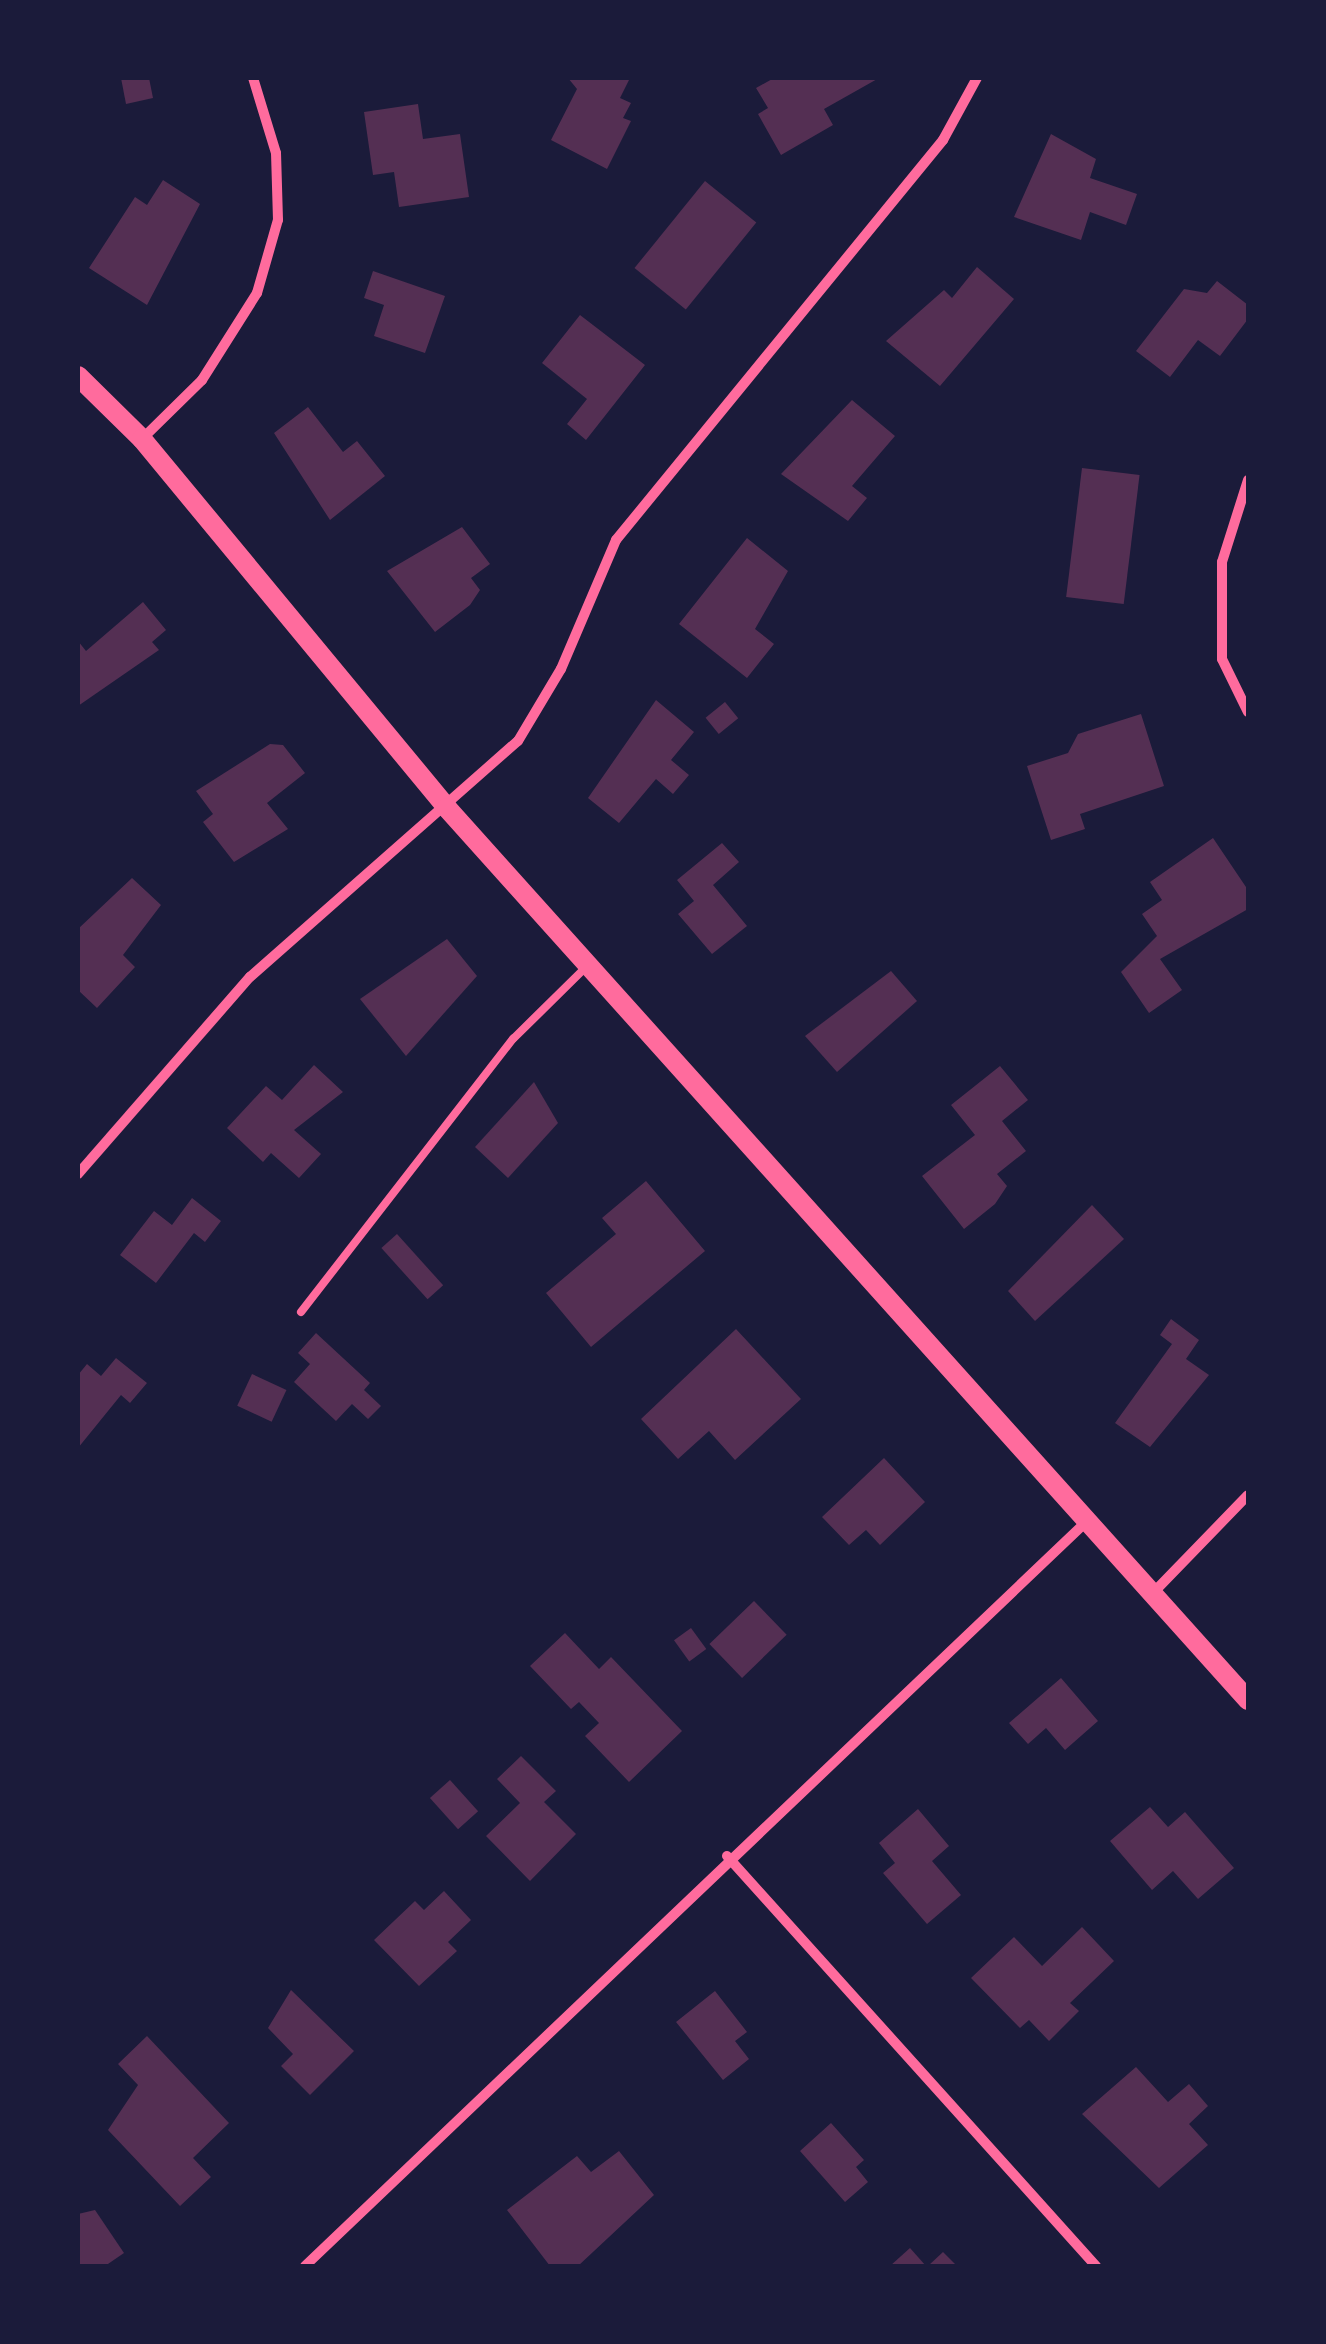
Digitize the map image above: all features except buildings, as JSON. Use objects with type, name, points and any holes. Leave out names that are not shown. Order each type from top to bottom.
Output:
[{"type":"main road","points":[[78,376],[142,439],[447,808],[1248,1700]]},
{"type":"street","points":[[142,439],[202,380],[257,293],[278,220],[276,153],[253,78]]},
{"type":"street","points":[[78,1174],[238,990],[447,808],[542,708],[616,540],[944,140],[976,78]]},
{"type":"street","points":[[1248,480],[1222,562],[1222,658],[1248,712]]},
{"type":"street","points":[[1152,1594],[1248,1496]]},
{"type":"street","points":[[305,2266],[728,1856],[1088,1520]]},
{"type":"street","points":[[728,1856],[1096,2266]]},
{"type":"lane","points":[[301,1312],[513,1038],[588,965]]}]
